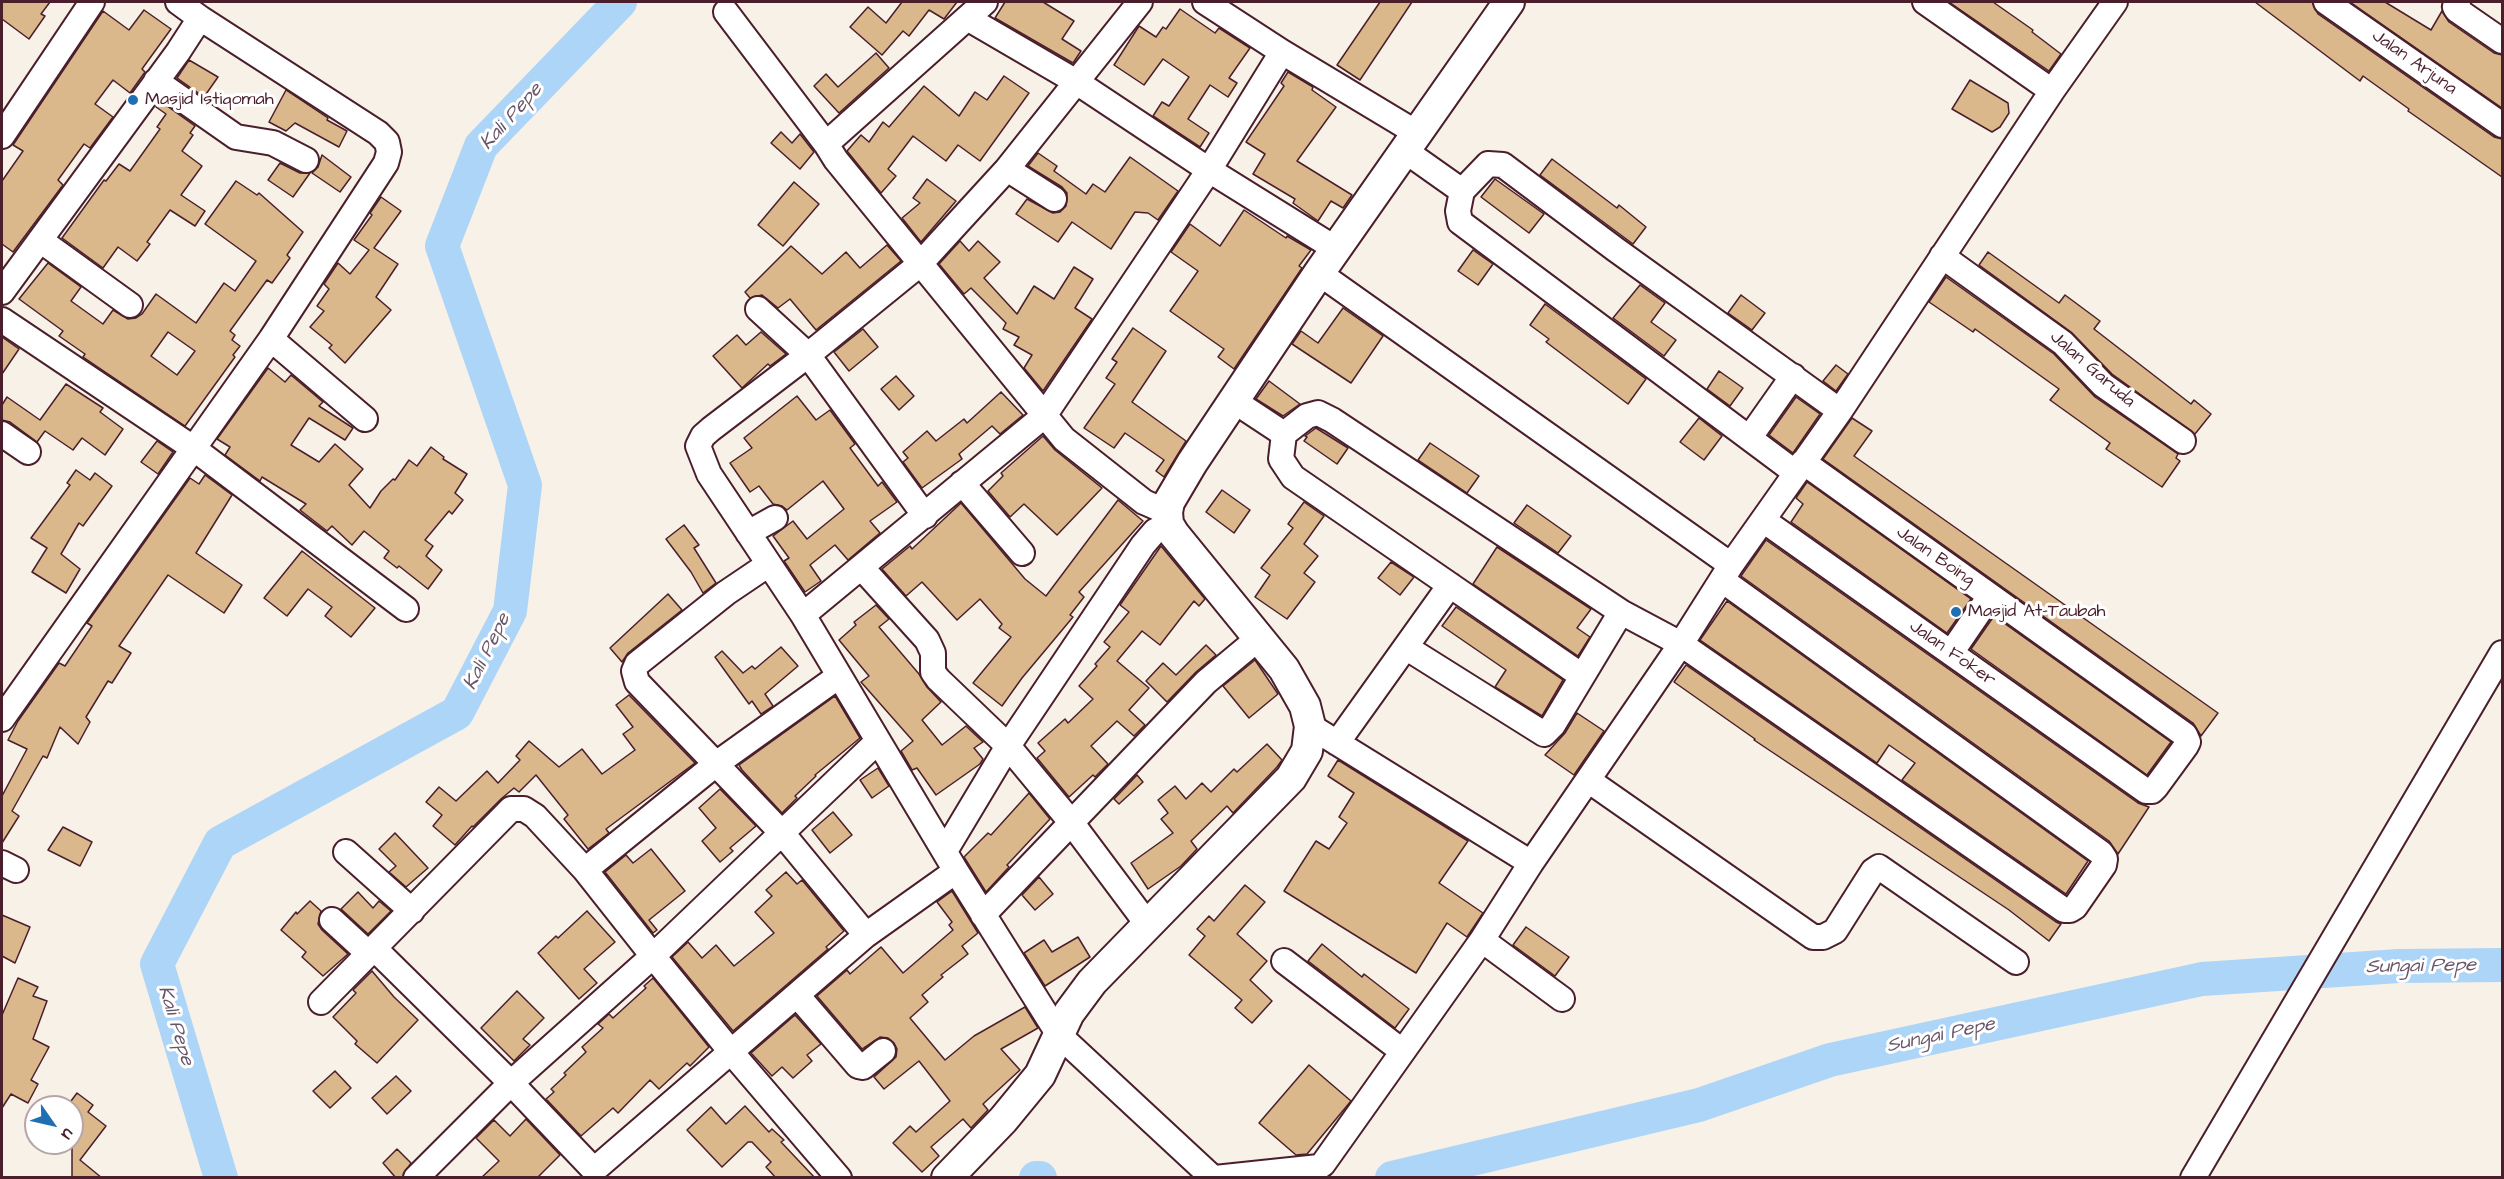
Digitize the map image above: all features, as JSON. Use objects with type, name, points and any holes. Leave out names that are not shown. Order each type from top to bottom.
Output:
[{"type":"main road","points":[[947,1178],[1004,1120],[1041,1075],[1070,1013],[1092,982],[1291,778],[1307,751],[1310,726],[1305,706],[1284,669],[1174,534],[1167,518],[1174,491],[1410,141],[1509,2]]},
{"type":"street","points":[[2,136],[93,2]]},
{"type":"street","points":[[2,719],[9,691],[194,448],[271,339],[386,163],[389,152],[387,142],[378,133],[178,2]]},
{"type":"street","points":[[826,144],[986,2]]},
{"type":"street","points":[[1140,2],[1007,169],[920,264],[808,355],[711,429],[703,436],[698,446],[709,474],[803,615],[877,742],[1059,1035],[1214,1178],[1319,1167],[1482,940],[1531,863],[1681,644],[1726,572],[1840,411],[1941,256],[2115,2]]},
{"type":"street","points":[[1205,2],[1282,52],[1410,141],[1462,190],[1488,164],[1503,165],[1615,249],[1840,411]]},
{"type":"street","points":[[1925,2],[2052,91]]},
{"type":"street","name":"Jalan Arjuna","points":[[2326,2],[2502,125]]},
{"type":"street","points":[[2458,2],[2455,7],[2457,10],[2502,41]]},
{"type":"street","points":[[332,920],[372,952],[511,1083],[594,1175],[797,994],[951,861],[1008,746],[1143,545],[1167,518],[1064,439],[836,160],[726,12]]},
{"type":"street","points":[[2,292],[200,18]]},
{"type":"street","points":[[967,18],[1075,81],[1209,170],[1726,572],[2101,853],[2105,859],[2104,865],[2075,907],[2064,910],[1681,644],[1621,612],[1332,420],[1318,413],[1307,416],[1284,434],[1281,459],[1293,477],[1582,676]]},
{"type":"street","points":[[803,615],[1044,416],[1209,170],[1282,52]]},
{"type":"street","points":[[156,81],[236,137],[273,143],[306,160]]},
{"type":"street","points":[[1007,169],[1054,200]]},
{"type":"street","name":"Jalan Boing","points":[[1462,190],[1458,212],[1460,222],[1750,437],[1990,596],[2185,735],[2188,742],[2186,746],[2156,787],[2152,791],[2142,788]]},
{"type":"street","points":[[40,240],[130,304]]},
{"type":"street","name":"Jalan Garuda","points":[[1941,256],[2063,343],[2103,385],[2183,441]]},
{"type":"street","points":[[758,309],[808,355],[925,516]]},
{"type":"street","points":[[2,320],[194,448],[406,609]]},
{"type":"street","points":[[271,339],[365,420]]},
{"type":"street","points":[[1750,437],[1793,376]]},
{"type":"street","points":[[1234,400],[1284,434]]},
{"type":"street","points":[[2,434],[28,452]]},
{"type":"street","points":[[962,483],[1022,553]]},
{"type":"street","points":[[748,533],[775,518]]},
{"type":"street","name":"Jalan Foker","points":[[1763,520],[2142,788]]},
{"type":"street","points":[[769,564],[726,593],[637,664],[634,671],[637,682],[782,833],[866,935]]},
{"type":"street","points":[[862,568],[927,640],[933,653],[933,672],[938,679],[1008,746],[1071,822],[1148,925]]},
{"type":"street","points":[[1337,743],[1450,585]]},
{"type":"street","points":[[1951,653],[1990,596]]},
{"type":"street","points":[[1407,648],[1544,734],[1553,725],[1621,612]]},
{"type":"street","points":[[983,915],[1206,682],[1260,637]]},
{"type":"street","points":[[2193,1178],[2502,653]]},
{"type":"street","points":[[585,870],[716,764],[839,676]]},
{"type":"street","points":[[1310,726],[1531,863]]},
{"type":"street","points":[[416,1178],[511,1083],[653,956],[877,742]]},
{"type":"street","points":[[1588,780],[1813,937],[1823,937],[1835,931],[1878,867],[2016,962]]},
{"type":"street","points":[[321,1002],[511,808],[524,809],[535,816],[585,870],[732,1053],[838,1178]]},
{"type":"street","points":[[346,852],[412,911]]},
{"type":"street","points":[[1482,940],[1562,999]]},
{"type":"street","points":[[1284,961],[1402,1051]]},
{"type":"street","points":[[797,994],[858,1066],[863,1067],[883,1051]]},
{"type":"building","points":[[2,2],[50,2],[41,14],[45,16],[29,39],[2,19]]},
{"type":"building","points":[[902,2],[957,2],[944,19],[929,10],[909,36],[903,31],[882,55],[850,27],[868,7],[886,23]]},
{"type":"building","points":[[1005,2],[1043,2],[1074,21],[1062,39],[1081,51],[1073,63],[995,18]]},
{"type":"building","points":[[1380,2],[1412,2],[1360,80],[1337,65]]},
{"type":"building","points":[[1949,2],[1993,2],[2033,30],[2032,32],[2061,54],[2049,71]]},
{"type":"building","points":[[2255,2],[2312,2],[2318,14],[2494,137],[2502,139],[2502,177],[2408,111],[2409,109],[2363,76],[2360,81]]},
{"type":"building","points":[[2350,2],[2385,2],[2431,30],[2442,11],[2449,22],[2494,53],[2502,55],[2502,108]]},
{"type":"building","points":[[1180,9],[1215,33],[1219,28],[1250,48],[1229,78],[1237,83],[1228,97],[1210,85],[1188,119],[1209,133],[1200,147],[1153,116],[1162,102],[1169,106],[1189,77],[1163,59],[1144,85],[1114,65],[1139,26],[1156,37],[1163,27],[1166,29]]},
{"type":"building","points":[[144,10],[171,29],[142,69],[145,72],[130,93],[113,80],[95,104],[113,117],[90,148],[84,144],[58,180],[63,185],[13,252],[2,244],[2,181],[23,151],[13,145],[103,11],[129,30]]},
{"type":"building","points":[[876,53],[889,68],[839,113],[814,86],[826,74],[838,87]]},
{"type":"building","points":[[189,60],[218,77],[204,97],[177,78]]},
{"type":"building","points":[[1288,72],[1313,87],[1312,90],[1336,107],[1297,161],[1352,195],[1343,208],[1331,201],[1318,221],[1293,203],[1295,199],[1253,174],[1265,154],[1246,142],[1284,86],[1281,83]]},
{"type":"building","points":[[1004,76],[1029,93],[980,161],[958,145],[946,161],[913,136],[888,169],[896,176],[881,193],[847,151],[861,135],[869,142],[883,122],[889,127],[924,86],[959,116],[975,92],[987,100]]},
{"type":"building","points":[[1970,80],[2008,103],[2009,113],[2000,127],[1992,132],[1952,109]]},
{"type":"building","points":[[286,90],[328,118],[327,120],[347,131],[339,147],[295,123],[286,131],[269,122]]},
{"type":"building","points":[[160,101],[195,126],[190,133],[193,135],[182,151],[202,166],[181,195],[205,211],[195,226],[170,210],[147,242],[150,244],[137,261],[118,247],[103,268],[62,238],[104,180],[106,181],[119,164],[130,171],[160,129],[157,127],[166,114],[156,107]]},
{"type":"building","points":[[781,132],[792,143],[800,134],[814,152],[800,169],[771,143]]},
{"type":"building","points":[[1038,153],[1057,166],[1054,171],[1086,194],[1093,184],[1105,192],[1130,157],[1178,191],[1158,220],[1148,213],[1135,212],[1111,249],[1072,222],[1058,242],[1016,214],[1027,199],[1053,213],[1060,212],[1066,206],[1067,193],[1062,187],[1028,166]]},
{"type":"building","points":[[322,155],[351,177],[340,192],[312,173],[318,167]]},
{"type":"building","points":[[1552,159],[1617,208],[1619,205],[1646,227],[1633,244],[1540,175]]},
{"type":"building","points":[[280,163],[300,173],[310,173],[293,197],[268,180]]},
{"type":"building","points":[[927,179],[956,201],[921,242],[902,218],[920,203],[913,198]]},
{"type":"building","points":[[1495,179],[1544,214],[1529,233],[1481,197]]},
{"type":"building","points":[[236,181],[257,195],[259,193],[303,232],[287,255],[290,258],[272,283],[267,280],[230,331],[235,335],[232,340],[240,346],[233,355],[235,357],[185,426],[83,357],[85,354],[59,336],[63,331],[19,299],[48,263],[81,287],[71,301],[103,324],[113,310],[128,319],[136,318],[142,314],[156,294],[196,323],[224,283],[235,291],[256,261],[205,224]],"holes":[[[168,332],[195,351],[177,375],[151,356]]]},
{"type":"building","points":[[794,182],[819,204],[783,246],[758,225]]},
{"type":"building","points":[[381,197],[401,211],[374,248],[398,264],[376,297],[391,310],[345,363],[329,348],[332,345],[310,327],[324,311],[317,306],[329,289],[324,284],[338,263],[350,274],[369,250],[354,240],[372,215],[370,213]]},
{"type":"building","points":[[1244,210],[1286,238],[1287,236],[1311,250],[1299,266],[1302,268],[1234,369],[1218,357],[1224,349],[1170,311],[1198,271],[1171,252],[1190,224],[1220,246]]},
{"type":"building","points":[[960,241],[969,251],[978,241],[1000,262],[984,278],[1017,314],[1034,286],[1054,299],[1074,267],[1093,279],[1075,308],[1092,319],[1043,391],[1024,368],[1032,355],[1014,345],[1019,337],[1003,329],[1006,323],[971,288],[964,294],[939,264]]},
{"type":"building","points":[[887,245],[901,261],[816,330],[790,299],[778,308],[762,295],[750,298],[745,292],[791,246],[822,274],[846,252],[860,268]]},
{"type":"building","points":[[1473,250],[1493,264],[1478,285],[1458,271]]},
{"type":"building","points":[[1988,252],[2059,303],[2065,295],[2100,321],[2094,329],[2191,404],[2194,400],[2211,414],[2195,434],[2112,374],[2071,332],[1979,265]]},
{"type":"building","points":[[1946,277],[2054,354],[2095,397],[2178,454],[2176,458],[2180,461],[2162,487],[2106,449],[2110,443],[2050,400],[2059,389],[1975,329],[1973,332],[1929,302]]},
{"type":"building","points":[[1640,285],[1665,303],[1651,322],[1676,340],[1664,356],[1613,318]]},
{"type":"building","points":[[1741,295],[1765,313],[1752,330],[1728,313]]},
{"type":"building","points":[[1545,304],[1646,379],[1628,404],[1546,342],[1549,339],[1530,325]]},
{"type":"building","points":[[1343,308],[1383,336],[1351,383],[1292,344],[1301,331],[1318,343]]},
{"type":"building","points":[[1133,328],[1166,351],[1132,402],[1186,441],[1164,477],[1156,471],[1164,460],[1125,433],[1114,448],[1084,428],[1115,384],[1106,378],[1117,362],[1112,359]]},
{"type":"building","points":[[863,329],[878,347],[849,371],[834,352]]},
{"type":"building","points":[[761,332],[786,354],[770,366],[768,364],[742,388],[713,356],[737,335],[746,345]]},
{"type":"building","points":[[2,337],[19,349],[2,374]]},
{"type":"building","points":[[1836,365],[1848,374],[1836,391],[1823,381]]},
{"type":"building","points":[[268,368],[285,382],[291,375],[323,402],[319,406],[353,428],[345,440],[309,418],[291,445],[319,462],[335,444],[363,469],[349,485],[370,508],[381,491],[393,479],[395,480],[409,460],[417,466],[431,447],[444,457],[443,459],[467,474],[455,493],[463,500],[452,514],[449,511],[425,540],[433,546],[426,556],[442,570],[428,589],[399,566],[397,568],[384,558],[389,551],[364,531],[352,545],[332,526],[327,531],[300,510],[306,504],[262,477],[260,481],[225,455],[230,447],[217,439]]},
{"type":"building","points":[[1719,371],[1743,388],[1730,406],[1707,389]]},
{"type":"building","points":[[896,376],[914,396],[899,410],[881,389]]},
{"type":"building","points":[[1269,381],[1300,404],[1283,416],[1256,399]]},
{"type":"building","points":[[66,384],[103,408],[100,412],[123,429],[105,455],[82,438],[73,450],[45,431],[37,442],[10,422],[2,420],[2,405],[7,397],[40,420]]},
{"type":"building","points":[[1001,392],[1023,415],[1000,434],[992,426],[959,454],[962,459],[922,488],[903,462],[908,458],[903,452],[927,431],[936,441],[964,419],[967,423]]},
{"type":"building","points":[[797,396],[816,420],[830,410],[855,444],[850,448],[878,486],[882,482],[897,502],[870,521],[880,533],[848,560],[835,545],[810,565],[821,581],[805,592],[784,561],[789,558],[773,536],[793,521],[807,539],[844,509],[823,481],[787,510],[773,504],[759,486],[750,492],[730,463],[752,448],[744,438]]},
{"type":"building","points":[[1796,397],[1820,414],[1793,453],[1769,435]]},
{"type":"building","points":[[1699,418],[1722,436],[1704,460],[1680,442]]},
{"type":"building","points":[[1852,418],[1872,431],[1854,456],[2218,713],[2201,736],[2193,723],[1823,459]]},
{"type":"building","points":[[1316,428],[1348,448],[1337,464],[1304,441],[1307,437],[1305,436]]},
{"type":"building","points":[[1043,436],[1055,450],[1102,488],[1057,535],[1024,504],[1010,517],[988,491],[1003,476],[1001,473]]},
{"type":"building","points":[[157,441],[173,452],[158,474],[141,462]]},
{"type":"building","points":[[1430,443],[1479,476],[1467,493],[1418,460]]},
{"type":"building","points":[[76,470],[90,480],[95,473],[112,486],[83,526],[79,523],[61,554],[80,569],[66,593],[32,572],[47,548],[31,538],[70,485],[67,483]]},
{"type":"building","points":[[205,475],[232,495],[196,553],[242,585],[224,613],[168,575],[119,646],[131,653],[112,683],[108,681],[86,717],[90,722],[78,744],[60,727],[47,758],[43,756],[12,811],[19,816],[2,843],[2,796],[27,749],[8,740],[18,721],[59,663],[65,666],[92,626],[87,623],[190,478],[199,484]]},
{"type":"building","points":[[1807,482],[1971,599],[1947,633],[1791,522],[1803,504],[1796,498]]},
{"type":"building","points":[[1222,490],[1250,510],[1234,533],[1206,512]]},
{"type":"building","points":[[1118,500],[1143,521],[1079,592],[1084,597],[1070,615],[1073,617],[1022,678],[1002,706],[973,683],[1011,637],[999,628],[1002,624],[980,599],[957,620],[922,582],[906,596],[882,569],[910,546],[912,549],[961,503],[1025,579],[1046,596]]},
{"type":"building","points":[[1304,502],[1324,516],[1304,544],[1318,556],[1304,573],[1315,582],[1287,619],[1255,597],[1270,575],[1261,568],[1293,528],[1288,524]]},
{"type":"building","points":[[1527,505],[1571,536],[1558,553],[1514,523]]},
{"type":"building","points":[[684,525],[699,545],[694,548],[716,583],[703,593],[691,572],[666,539]]},
{"type":"building","points":[[1766,540],[2138,803],[2149,807],[2118,854],[2109,841],[1741,576]]},
{"type":"building","points":[[1161,546],[1205,599],[1199,606],[1194,601],[1160,645],[1142,631],[1117,661],[1149,688],[1129,710],[1145,725],[1134,736],[1117,721],[1091,746],[1108,764],[1069,797],[1037,758],[1045,751],[1038,743],[1065,719],[1068,723],[1093,699],[1079,686],[1110,647],[1104,642],[1129,612],[1120,605]]},
{"type":"building","points":[[1497,547],[1591,609],[1577,628],[1590,637],[1578,656],[1473,584]]},
{"type":"building","points":[[302,551],[375,608],[351,637],[325,616],[332,607],[308,589],[287,616],[264,598]]},
{"type":"building","points":[[1391,562],[1414,577],[1400,595],[1378,578]]},
{"type":"building","points":[[668,594],[682,610],[628,653],[622,662],[610,648]]},
{"type":"building","points":[[1727,601],[2088,861],[2066,894],[1902,780],[1915,763],[1889,745],[1877,763],[1700,640]]},
{"type":"building","points":[[876,605],[889,619],[879,627],[941,702],[922,720],[942,745],[966,726],[983,742],[974,748],[983,759],[980,764],[936,795],[917,768],[912,770],[901,751],[913,741],[861,682],[869,676],[839,640],[856,625],[854,622]]},
{"type":"building","points":[[1456,607],[1563,680],[1542,716],[1495,687],[1506,670],[1442,626]]},
{"type":"building","points":[[1994,616],[2171,742],[2147,775],[1971,649]]},
{"type":"building","points":[[1206,645],[1216,655],[1167,702],[1146,681],[1163,663],[1176,675]]},
{"type":"building","points":[[781,647],[798,666],[765,694],[773,706],[761,714],[752,701],[749,704],[715,657],[722,651],[743,673],[752,666],[755,669]]},
{"type":"building","points":[[1255,660],[1278,694],[1249,718],[1223,686]]},
{"type":"building","points":[[1686,665],[2061,924],[2049,941],[2009,910],[1754,740],[1674,682]]},
{"type":"building","points":[[629,695],[695,763],[606,829],[609,833],[588,849],[564,819],[568,815],[536,775],[519,792],[514,788],[501,799],[455,845],[433,826],[442,815],[426,802],[439,787],[456,801],[487,771],[498,783],[520,760],[516,756],[529,741],[559,767],[582,749],[602,774],[635,750],[623,734],[633,727],[616,705]]},
{"type":"building","points":[[835,696],[860,738],[815,775],[782,813],[739,765]]},
{"type":"building","points":[[1577,713],[1604,731],[1574,775],[1545,755],[1565,733]]},
{"type":"building","points":[[1267,744],[1282,760],[1277,767],[1233,813],[1227,806],[1191,841],[1197,849],[1181,866],[1148,889],[1131,863],[1173,833],[1161,819],[1168,813],[1158,800],[1175,786],[1186,799],[1202,783],[1211,792],[1234,769],[1237,772]]},
{"type":"building","points":[[1338,760],[1468,841],[1439,883],[1483,913],[1467,937],[1447,923],[1416,973],[1284,891],[1316,841],[1329,849],[1347,823],[1339,817],[1354,793],[1328,776]]},
{"type":"building","points":[[878,768],[889,786],[872,798],[860,780]]},
{"type":"building","points":[[1137,775],[1143,782],[1119,804],[1114,799]]},
{"type":"building","points":[[720,789],[756,826],[730,848],[733,851],[720,862],[702,841],[716,828],[699,808]]},
{"type":"building","points":[[1029,793],[1050,819],[1007,865],[1009,867],[986,892],[964,857],[988,833],[991,835]]},
{"type":"building","points":[[833,812],[852,835],[830,853],[812,830]]},
{"type":"building","points":[[63,827],[92,842],[80,866],[48,850]]},
{"type":"building","points":[[395,833],[428,868],[406,887],[389,872],[396,866],[379,849]]},
{"type":"building","points":[[651,849],[685,891],[649,920],[657,930],[653,933],[605,872],[626,855],[633,863]]},
{"type":"building","points":[[786,872],[797,884],[802,880],[844,931],[826,947],[828,949],[733,1031],[672,957],[688,942],[702,958],[716,945],[734,966],[774,933],[755,912],[772,896],[766,890]]},
{"type":"building","points":[[1039,877],[1053,894],[1035,910],[1022,895]]},
{"type":"building","points":[[1245,885],[1265,902],[1237,934],[1267,961],[1250,980],[1272,1001],[1252,1023],[1235,1008],[1242,1000],[1189,955],[1205,936],[1197,929],[1209,916],[1214,921]]},
{"type":"building","points":[[952,891],[978,933],[962,946],[968,954],[941,975],[943,977],[922,995],[928,1002],[910,1018],[945,1060],[974,1036],[1025,1007],[1038,1028],[1001,1049],[1020,1070],[983,1104],[988,1110],[971,1128],[963,1119],[931,1147],[939,1156],[922,1172],[893,1143],[910,1126],[916,1132],[950,1101],[919,1061],[884,1089],[874,1077],[896,1057],[897,1049],[894,1043],[888,1038],[880,1037],[862,1049],[817,996],[847,970],[850,974],[881,947],[903,973],[953,930],[949,925],[952,922],[937,902]]},
{"type":"building","points":[[358,892],[373,908],[379,901],[391,911],[368,934],[341,909]]},
{"type":"building","points":[[310,901],[321,911],[318,924],[322,930],[348,954],[323,976],[302,957],[306,952],[281,930],[296,912],[297,914]]},
{"type":"building","points":[[587,911],[615,942],[584,969],[597,983],[579,999],[538,953]]},
{"type":"building","points":[[2,915],[30,927],[15,963],[2,956]]},
{"type":"building","points":[[1526,927],[1569,957],[1555,976],[1513,945]]},
{"type":"building","points":[[1078,937],[1090,957],[1045,986],[1024,953],[1044,940],[1052,952]]},
{"type":"building","points":[[1322,944],[1362,977],[1364,974],[1409,1009],[1395,1028],[1308,961]]},
{"type":"building","points":[[372,971],[418,1020],[377,1063],[355,1044],[357,1041],[333,1017],[356,993],[353,990]]},
{"type":"building","points":[[18,978],[38,987],[33,996],[47,1001],[33,1039],[49,1047],[31,1080],[38,1084],[32,1095],[24,1095],[24,1101],[11,1094],[2,1108],[2,1015]]},
{"type":"building","points":[[653,978],[709,1047],[690,1066],[687,1063],[659,1089],[650,1080],[618,1113],[613,1108],[581,1136],[546,1099],[554,1092],[551,1089],[566,1075],[564,1073],[586,1052],[582,1047],[603,1028],[598,1024],[609,1014],[613,1018],[646,988],[644,986]]},
{"type":"building","points":[[517,991],[544,1018],[523,1039],[530,1045],[514,1061],[481,1028]]},
{"type":"building","points":[[795,1015],[821,1044],[807,1055],[812,1061],[793,1078],[782,1067],[772,1076],[751,1053]]},
{"type":"building","points":[[1309,1065],[1351,1101],[1307,1154],[1296,1155],[1259,1123]]},
{"type":"building","points":[[335,1071],[351,1088],[330,1108],[313,1091]]},
{"type":"building","points":[[396,1076],[411,1091],[387,1114],[372,1098]]},
{"type":"building","points":[[84,1098],[93,1105],[88,1112],[106,1126],[84,1155]]},
{"type":"building","points":[[745,1106],[769,1132],[772,1129],[784,1140],[781,1142],[815,1178],[776,1178],[766,1167],[771,1162],[752,1142],[748,1142],[722,1167],[687,1130],[711,1107],[726,1124]]},
{"type":"building","points":[[526,1119],[560,1155],[537,1178],[481,1178],[499,1161],[476,1138],[494,1120],[510,1136]]},
{"type":"building","points":[[397,1149],[411,1163],[402,1178],[396,1178],[383,1163]]},
{"type":"building","points":[[72,1155],[84,1155],[80,1160],[102,1178],[72,1178]]},
{"type":"waterway","name":"Kali Pepe","points":[[221,1178],[157,964],[220,843],[457,713],[510,611],[525,485],[442,246],[481,146],[620,2]]},
{"type":"waterway","name":"Sungai Pepe","points":[[1392,1178],[1699,1105],[1830,1060],[2202,979],[2399,966],[2502,965]]},
{"type":"place","name":"Masjid Istiqomah","points":[[133,100]]},
{"type":"place","name":"Masjid At-Taubah","points":[[1956,612]]}]
